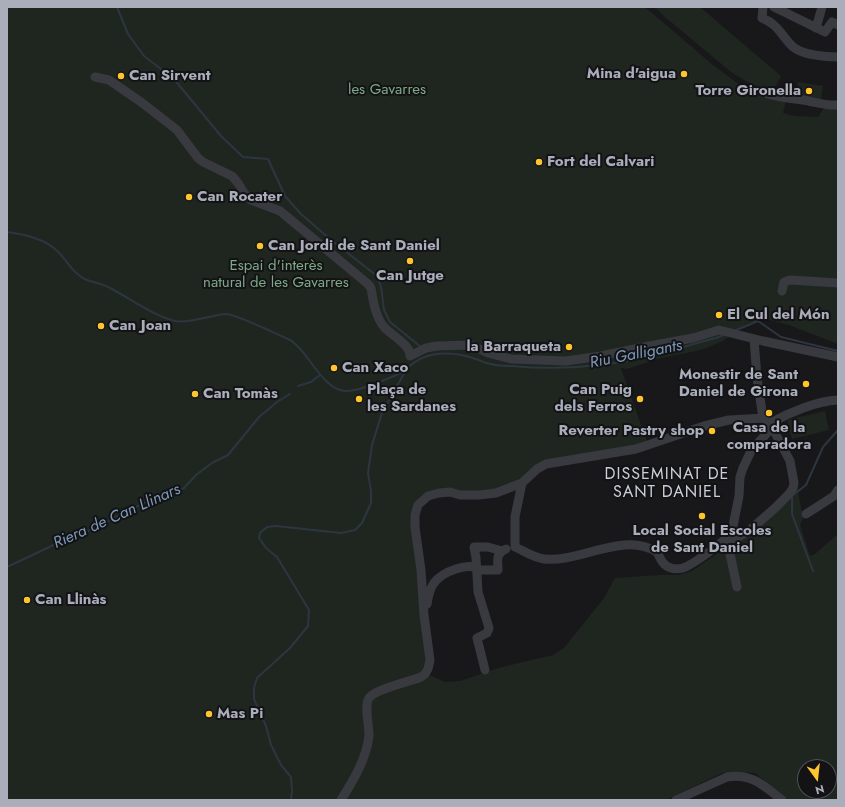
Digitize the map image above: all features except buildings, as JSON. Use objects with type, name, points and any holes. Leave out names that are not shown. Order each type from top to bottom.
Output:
[{"type":"street","points":[[763,7],[762,18],[773,23],[793,48],[807,53],[838,57]]},
{"type":"street","points":[[775,7],[825,32],[835,24]]},
{"type":"street","points":[[816,28],[822,7]]},
{"type":"street","points":[[95,77],[109,80],[141,102],[177,130],[198,158],[232,176],[251,200],[280,212],[368,284],[377,314],[384,327],[409,349],[410,356],[422,350],[437,346],[467,345],[473,346],[488,354],[511,359],[566,361],[601,356],[693,338],[719,330],[838,357]]},
{"type":"street","points":[[768,94],[776,97],[803,100],[826,105],[838,105]]},
{"type":"street","points":[[782,291],[784,282],[790,280],[838,283]]},
{"type":"street","points":[[485,670],[477,638],[487,633],[489,628],[480,598],[474,547],[488,547],[502,551],[516,547],[544,559],[573,556],[617,546],[635,545],[657,552],[663,563],[668,566],[684,568],[713,549],[732,531],[739,496],[742,468],[751,451],[767,434],[767,420],[748,337]]},
{"type":"street","points":[[341,800],[354,778],[365,752],[368,736],[367,703],[369,698],[381,691],[417,678],[425,674],[428,669],[430,660],[415,527],[416,510],[423,500],[428,496],[450,492],[460,495],[486,495],[509,489],[522,483],[537,469],[546,464],[636,449],[722,421],[736,419],[767,420],[780,418],[814,405],[838,400]]},
{"type":"street","points":[[724,540],[737,538],[750,530],[774,509],[793,488],[794,483],[790,461],[767,420]]},
{"type":"street","points":[[516,547],[515,518],[522,483]]},
{"type":"street","points":[[806,514],[834,496],[838,490]]},
{"type":"street","points":[[724,540],[729,548],[737,587]]},
{"type":"street","points":[[426,628],[428,619],[427,604],[434,583],[444,574],[454,569],[467,567],[477,568],[480,570],[498,570],[498,556],[502,551]]},
{"type":"street","points":[[676,800],[727,777],[737,776],[754,779],[782,800]]},
{"type":"green space","name":"Espai d'interès natural de les Gavarres","points":[[7,7],[645,7],[713,65],[748,91],[768,98],[786,100],[783,113],[794,116],[818,117],[824,108],[838,108],[838,344],[789,325],[766,319],[747,324],[723,341],[701,350],[657,359],[627,369],[621,368],[647,442],[617,450],[568,457],[525,476],[496,493],[455,491],[416,504],[429,675],[445,682],[460,681],[502,667],[553,655],[564,648],[604,598],[615,578],[679,575],[692,571],[749,532],[797,487],[803,518],[800,525],[810,556],[815,554],[838,534],[838,800],[787,800],[755,773],[741,772],[722,773],[666,800],[7,800]]},
{"type":"green space","points":[[655,7],[700,7],[781,76],[772,93],[749,83],[731,72]]},
{"type":"green space","name":"Torre Gironella","points":[[798,82],[823,86],[821,100],[796,95]]},
{"type":"green space","points":[[825,411],[829,430],[792,439],[787,420]]},
{"type":"waterway","points":[[117,7],[128,34],[144,56],[174,79],[221,136],[243,157],[268,159],[285,196],[301,214],[377,276],[381,287],[384,310],[390,322],[421,347]]},
{"type":"waterway","points":[[7,232],[26,235],[50,245],[77,274],[87,280],[107,287],[150,311],[166,318],[181,322],[226,314],[247,321],[288,339],[302,351],[329,384],[337,389],[351,391],[375,384],[405,371]]},
{"type":"waterway","name":"Riu Galligants","points":[[734,331],[758,321],[781,337],[838,351]]},
{"type":"waterway","points":[[291,800],[291,777],[281,765],[271,745],[266,726],[254,699],[254,688],[257,678],[290,648],[308,626],[309,610],[277,557],[266,548],[259,538],[260,533],[267,527],[276,526],[341,533],[355,530],[362,523],[371,503],[368,473],[372,445],[382,413],[406,370],[420,359],[444,353],[470,357],[501,366],[544,368],[593,366],[651,356],[724,335]]},
{"type":"waterway","name":"Riera de Can Llinars","points":[[298,386],[311,382],[320,375]]},
{"type":"waterway","name":"Riera de Can Llinars","points":[[7,567],[62,541],[88,531],[152,499],[184,488],[196,475],[212,463],[228,455],[259,417],[277,402],[290,394]]},
{"type":"waterway","points":[[813,571],[792,514],[792,496],[806,485],[823,447],[838,430]]},
{"type":"place","name":"Mina d'aigua","points":[[684,74]]},
{"type":"place","name":"Can Sirvent","points":[[121,76]]},
{"type":"place","name":"Torre Gironella","points":[[809,91]]},
{"type":"place","name":"Fort del Calvari","points":[[539,162]]},
{"type":"place","name":"Can Rocater","points":[[189,197]]},
{"type":"place","name":"Can Jordi de Sant Daniel","points":[[260,246]]},
{"type":"place","name":"Can Jutge","points":[[410,261]]},
{"type":"place","name":"El Cul del Món","points":[[719,315]]},
{"type":"place","name":"Can Joan","points":[[101,326]]},
{"type":"place","name":"la Barraqueta","points":[[569,347]]},
{"type":"place","name":"Can Xaco","points":[[334,368]]},
{"type":"place","name":"Monestir de Sant Daniel de Girona","points":[[806,384]]},
{"type":"place","name":"Can Tomàs","points":[[195,394]]},
{"type":"place","name":"Plaça de les Sardanes","points":[[359,399]]},
{"type":"place","name":"Can Puig dels Ferros","points":[[640,399]]},
{"type":"place","name":"Casa de la compradora","points":[[769,413]]},
{"type":"place","name":"Reverter Pastry shop","points":[[712,431]]},
{"type":"place","name":"Local Social Escoles de Sant Daniel","points":[[702,516]]},
{"type":"place","name":"Can Llinàs","points":[[27,600]]},
{"type":"place","name":"Mas Pi","points":[[209,714]]},
{"type":"district","name":"DISSEMINAT DE SANT DANIEL","points":[[667,484]]},
{"type":"park label","name":"les Gavarres","points":[[387,90]]}]
